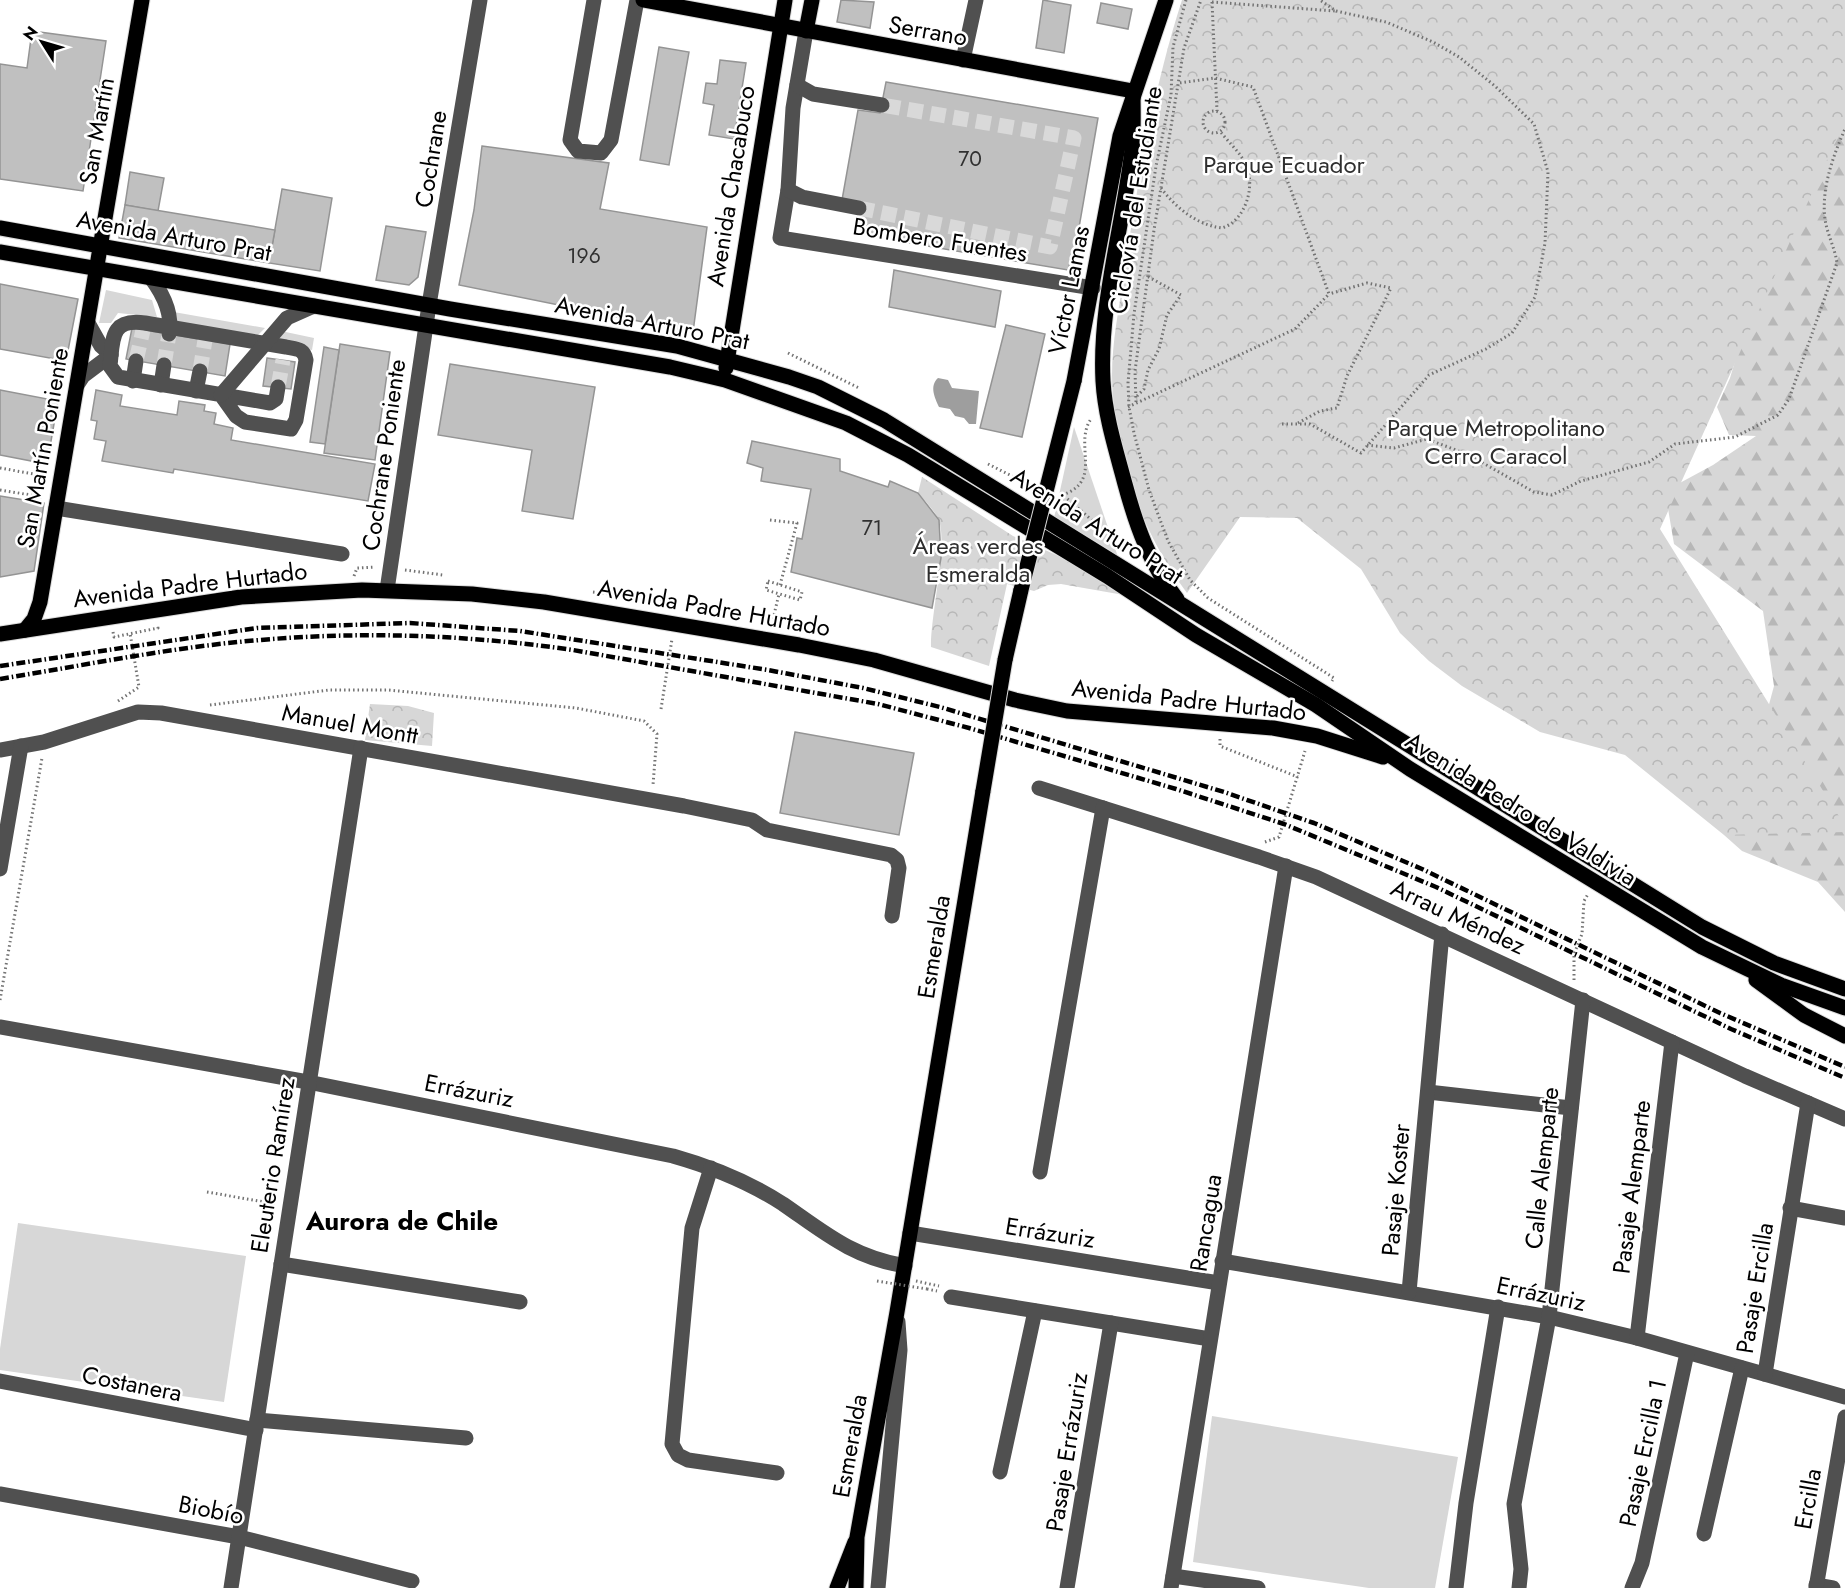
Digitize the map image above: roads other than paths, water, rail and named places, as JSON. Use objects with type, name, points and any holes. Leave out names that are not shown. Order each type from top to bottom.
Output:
[{"type":"main road","name":"San Martín","points":[[97,269],[142,0]]},
{"type":"main road","name":"Serrano","points":[[643,0],[1133,91]]},
{"type":"main road","name":"Avenida Chacabuco","points":[[725,380],[785,0]]},
{"type":"main road","name":"Avenida Chacabuco","points":[[806,31],[812,0]]},
{"type":"main road","name":"Víctor Lamas","points":[[1021,590],[1074,381],[1120,136],[1133,91],[1166,0]]},
{"type":"main road","points":[[1133,91],[1132,150],[1105,339],[1104,390],[1119,462],[1142,539],[1157,570],[1182,607]]},
{"type":"main road","name":"Avenida Arturo Prat","points":[[0,228],[429,305],[677,346],[727,358],[818,387],[884,420],[1324,693]]},
{"type":"main road","name":"Avenida Arturo Prat","points":[[0,252],[670,367],[725,380],[846,423],[899,450],[1029,528],[1184,626]]},
{"type":"main road","name":"San Martín Poniente","points":[[25,630],[34,619],[40,602],[97,269]]},
{"type":"main road","name":"Avenida Padre Hurtado","points":[[0,634],[200,601],[353,590],[517,598],[799,645],[895,665],[1015,700],[1067,711],[1253,726],[1306,734],[1372,752],[1410,769]]},
{"type":"main road","name":"Esmeralda","points":[[856,1588],[857,1537],[905,1266],[982,791],[1005,660],[1021,590]]},
{"type":"main road","name":"Avenida Pedro de Valdivia","points":[[1184,626],[1335,717],[1410,769],[1664,924],[1740,967],[1845,1008]]},
{"type":"main road","name":"Avenida Pedro de Valdivia","points":[[1324,693],[1702,927],[1774,963],[1845,989]]},
{"type":"main road","points":[[1740,967],[1789,1005],[1845,1036]]},
{"type":"main road","points":[[837,1588],[857,1537]]},
{"type":"street","name":"Cochrane","points":[[426,326],[480,0]]},
{"type":"street","points":[[594,0],[570,140],[578,151],[601,153],[611,140],[637,0]]},
{"type":"street","points":[[963,60],[976,0]]},
{"type":"street","name":"Avenida Chacabuco","points":[[780,237],[788,190],[797,85],[806,31]]},
{"type":"street","points":[[797,85],[813,94],[882,105]]},
{"type":"street","points":[[788,190],[802,197],[859,208]]},
{"type":"street","name":"Bombero Fuentes","points":[[780,237],[1093,288]]},
{"type":"street","points":[[151,278],[164,297],[170,330]]},
{"type":"street","points":[[221,395],[263,343],[287,318],[314,306]]},
{"type":"street","points":[[221,395],[241,420],[291,429],[296,420],[306,360],[303,351],[284,353],[263,343],[144,326],[131,321],[117,328],[113,339],[111,371],[118,377],[270,403],[276,399],[278,387]]},
{"type":"street","points":[[87,323],[101,346],[111,355]]},
{"type":"street","name":"Cochrane Poniente","points":[[387,590],[426,326]]},
{"type":"street","points":[[77,384],[99,362],[111,355]]},
{"type":"street","points":[[133,381],[136,361]]},
{"type":"street","points":[[161,385],[164,366]]},
{"type":"street","points":[[196,391],[200,371]]},
{"type":"street","points":[[57,503],[342,554]]},
{"type":"street","name":"Manuel Montt","points":[[0,750],[44,742],[124,716],[147,712],[656,801],[752,820],[767,830],[891,855],[897,860],[899,868],[892,916]]},
{"type":"street","points":[[0,864],[21,746]]},
{"type":"street","name":"Eleuterio Ramírez","points":[[231,1588],[361,748]]},
{"type":"street","name":"Arrau Méndez","points":[[1039,788],[1286,866],[1442,934],[1672,1042],[1845,1119]]},
{"type":"street","points":[[1040,1172],[1103,808]]},
{"type":"street","name":"Rancagua","points":[[1172,1582],[1286,866]]},
{"type":"street","name":"Pasaje Koster","points":[[1409,1292],[1442,934]]},
{"type":"street","name":"Calle Alemparte","points":[[1519,1588],[1521,1569],[1514,1504],[1549,1317],[1583,1000]]},
{"type":"street","name":"Errázuriz","points":[[0,1027],[308,1082],[615,1143],[711,1168],[767,1195],[848,1249],[883,1262],[905,1266]]},
{"type":"street","name":"Pasaje Alemparte","points":[[1637,1338],[1672,1042]]},
{"type":"street","name":"Pasaje Koster","points":[[1428,1092],[1571,1108]]},
{"type":"street","name":"Pasaje Ercilla","points":[[1765,1374],[1808,1103]]},
{"type":"street","points":[[711,1168],[692,1228],[672,1444],[678,1455],[688,1460],[777,1473]]},
{"type":"street","name":"Pasaje Ercilla","points":[[1790,1208],[1845,1218]]},
{"type":"street","name":"Errázuriz","points":[[910,1233],[1219,1283]]},
{"type":"street","name":"Errázuriz","points":[[1222,1261],[1549,1317],[1637,1338],[1845,1397]]},
{"type":"street","points":[[281,1264],[520,1302]]},
{"type":"street","points":[[951,1298],[1210,1339]]},
{"type":"street","points":[[1456,1588],[1466,1503],[1498,1307]]},
{"type":"street","points":[[1000,1472],[1035,1311]]},
{"type":"street","name":"Esmeralda","points":[[878,1588],[900,1350],[897,1312]]},
{"type":"street","name":"Pasaje Errázuriz","points":[[1067,1588],[1111,1323]]},
{"type":"street","name":"Pasaje Ercilla 1","points":[[1632,1588],[1642,1563],[1687,1353]]},
{"type":"street","points":[[1704,1534],[1742,1368]]},
{"type":"street","name":"Costanera","points":[[0,1381],[256,1425],[466,1438]]},
{"type":"street","name":"Ercilla","points":[[1816,1586],[1845,1417]]},
{"type":"street","name":"Biobío","points":[[0,1494],[239,1537],[412,1581]]},
{"type":"street","points":[[1172,1582],[1258,1588]]},
{"type":"street","points":[[1816,1586],[1833,1588]]},
{"type":"tunnel","points":[[859,208],[1050,247],[1074,138],[882,105]]},
{"type":"tunnel","points":[[136,361],[143,330]]},
{"type":"tunnel","points":[[164,365],[169,334]]},
{"type":"tunnel","points":[[200,371],[205,340]]},
{"type":"tunnel","points":[[278,387],[283,360]]},
{"type":"railway","points":[[0,666],[257,628],[410,623],[520,631],[768,670],[863,688],[940,707],[1224,792],[1314,823],[1422,869],[1720,1013],[1845,1067]]},
{"type":"railway","points":[[0,679],[227,643],[299,637],[417,636],[495,641],[573,650],[878,704],[969,728],[1176,789],[1284,824],[1436,887],[1731,1029],[1845,1078]]},
{"type":"district","name":"Aurora de Chile","points":[[402,1221]]},
{"type":"park label","name":"Parque Ecuador","points":[[1284,165]]},
{"type":"park label","name":"Parque Metropolitano Cerro Caracol","points":[[1496,442]]},
{"type":"park label","name":"Áreas verdes Esmeralda","points":[[978,560]]}]
